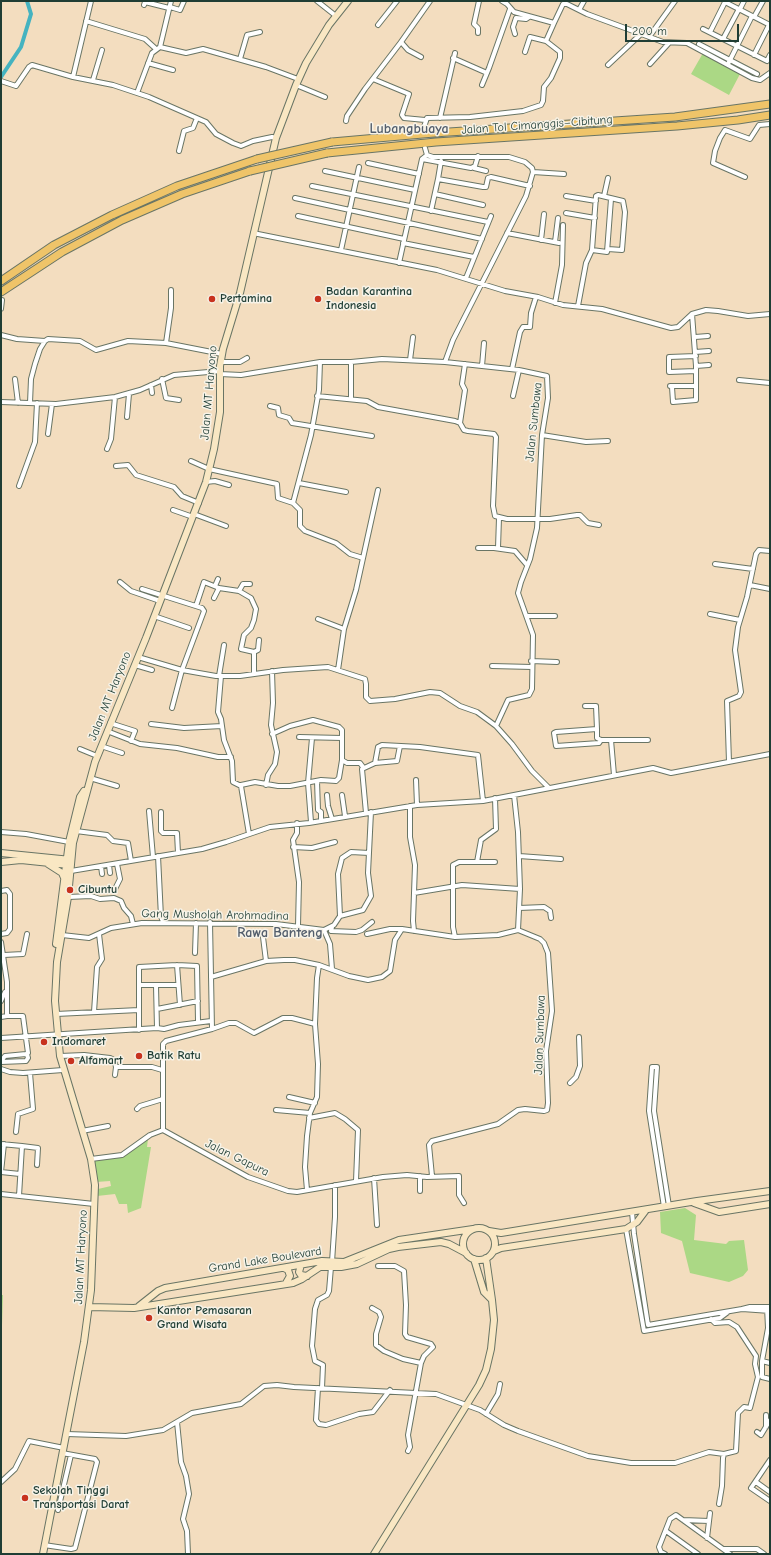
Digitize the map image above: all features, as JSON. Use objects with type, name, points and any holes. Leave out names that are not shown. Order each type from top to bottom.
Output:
[{"type":"highway","name":"Jalan Tol Cimanggis–Cibitung","points":[[1,281],[54,245],[112,215],[177,186],[258,159],[332,142],[434,133],[675,117],[770,104]]},
{"type":"highway","name":"Jalan Tol Cimanggis–Cibitung","points":[[2,296],[62,252],[122,220],[182,194],[250,171],[327,153],[436,142],[677,126],[738,120],[770,115]]},
{"type":"main road","name":"Jalan MT Haryono","points":[[43,1554],[67,1434],[89,1307],[94,1204],[94,1185],[90,1159],[60,1056],[56,1014],[56,947],[65,882],[76,831],[97,756],[135,665],[206,482],[220,412],[220,373],[222,354],[240,293],[276,138],[297,82],[315,48],[336,16],[348,1]]},
{"type":"main road","name":"Jalan MT Haryono","points":[[57,962],[68,897],[70,864],[69,842],[80,797],[87,789]]},
{"type":"main road","points":[[1,862],[44,859],[59,854],[65,850],[69,842]]},
{"type":"main road","points":[[1,853],[70,864]]},
{"type":"main road","points":[[44,859],[62,873],[65,882]]},
{"type":"main road","points":[[492,1300],[484,1292],[474,1259],[463,1247],[465,1236],[473,1229],[484,1228],[489,1231],[501,1233],[697,1201],[722,1199],[770,1191]]},
{"type":"main road","points":[[719,1212],[715,1210],[713,1205],[714,1202],[722,1199]]},
{"type":"main road","points":[[689,1203],[702,1204],[712,1211],[719,1212],[770,1204]]},
{"type":"main road","points":[[474,1259],[486,1258],[494,1251],[501,1248],[626,1229],[634,1226],[646,1210]]},
{"type":"main road","name":"Grand Lake Boulevard","points":[[134,1308],[143,1304],[158,1291],[165,1288],[301,1264],[331,1267],[351,1261],[399,1240],[473,1229]]},
{"type":"main road","points":[[489,1231],[495,1240],[494,1251]]},
{"type":"main road","name":"Grand Lake Boulevard","points":[[89,1307],[134,1308],[286,1284],[298,1281],[320,1267],[341,1267],[357,1264],[389,1249],[434,1242],[449,1244],[466,1252]]},
{"type":"main road","points":[[374,1554],[483,1375],[491,1349],[494,1320],[486,1258]]},
{"type":"main road","points":[[301,1264],[299,1272],[301,1275],[306,1276]]},
{"type":"main road","points":[[284,1268],[288,1270],[290,1276],[286,1284]]},
{"type":"street","points":[[73,77],[91,1]]},
{"type":"street","points":[[138,93],[148,63],[158,48],[171,1]]},
{"type":"street","points":[[144,5],[145,2],[150,2],[180,10],[184,1]]},
{"type":"street","points":[[317,1],[336,16]]},
{"type":"street","points":[[378,25],[396,1]]},
{"type":"street","points":[[346,121],[347,116],[430,1]]},
{"type":"street","points":[[478,33],[478,28],[474,24],[479,1]]},
{"type":"street","points":[[502,1],[514,12],[554,23]]},
{"type":"street","points":[[579,10],[584,1]]},
{"type":"street","points":[[648,37],[675,1]]},
{"type":"street","points":[[710,32],[725,1],[770,25],[754,55]]},
{"type":"street","points":[[723,39],[744,1]]},
{"type":"street","points":[[727,66],[763,1]]},
{"type":"street","points":[[546,41],[564,3],[648,37],[669,43],[687,43],[727,66],[752,78],[761,79],[770,73]]},
{"type":"street","points":[[482,85],[510,9]]},
{"type":"street","points":[[515,34],[513,27],[516,18],[527,19],[529,16]]},
{"type":"street","points":[[86,21],[145,40],[158,48],[186,53],[200,48],[240,59],[297,82],[325,97]]},
{"type":"street","points":[[703,28],[737,47],[767,61],[770,55]]},
{"type":"street","points":[[240,59],[247,35],[260,32]]},
{"type":"street","points":[[608,65],[641,34]]},
{"type":"street","points":[[373,79],[409,94],[402,115],[404,118],[425,120],[523,111],[541,105],[543,101],[544,87],[552,78],[561,56],[556,48],[546,41],[530,37],[525,52]]},
{"type":"street","points":[[401,42],[408,50],[421,57]]},
{"type":"street","points":[[650,64],[669,43]]},
{"type":"street","points":[[699,44],[756,74]]},
{"type":"street","points":[[93,80],[102,50]]},
{"type":"street","points":[[440,118],[454,56],[487,73]]},
{"type":"street","points":[[148,63],[174,70]]},
{"type":"street","points":[[1,81],[16,86],[29,67],[32,66],[73,77],[113,85],[138,93],[210,124],[216,134],[241,146],[272,137],[276,138]]},
{"type":"street","points":[[179,151],[184,131],[193,128],[197,118]]},
{"type":"street","points":[[424,127],[425,120]]},
{"type":"street","points":[[745,177],[713,163],[715,151],[720,138],[725,130],[750,139],[757,126],[770,124]]},
{"type":"street","points":[[425,148],[427,155]]},
{"type":"street","points":[[399,263],[422,159],[427,155],[441,157],[478,156],[514,158],[528,164],[533,172],[530,186],[453,340],[445,362]]},
{"type":"street","points":[[474,168],[478,156]]},
{"type":"street","points":[[431,211],[441,157]]},
{"type":"street","points":[[422,159],[486,171]]},
{"type":"street","points":[[368,163],[419,174]]},
{"type":"street","points":[[341,250],[359,167]]},
{"type":"street","points":[[325,171],[415,190]]},
{"type":"street","points":[[533,172],[564,174]]},
{"type":"street","points":[[438,179],[486,187],[488,178],[491,177],[530,186]]},
{"type":"street","points":[[604,196],[608,178]]},
{"type":"street","points":[[312,186],[488,222]]},
{"type":"street","points":[[435,194],[482,205]]},
{"type":"street","points":[[566,196],[596,201]]},
{"type":"street","points":[[578,306],[586,263],[592,250],[596,196],[604,196],[623,201],[625,212],[622,250],[608,249],[607,252],[592,250]]},
{"type":"street","points":[[295,198],[482,239]]},
{"type":"street","points":[[608,249],[611,199]]},
{"type":"street","points":[[566,213],[595,218]]},
{"type":"street","points":[[541,240],[544,214]]},
{"type":"street","points":[[298,216],[474,257]]},
{"type":"street","points":[[466,278],[491,216]]},
{"type":"street","points":[[507,233],[557,242],[558,218]]},
{"type":"street","points":[[555,303],[562,265],[562,225]]},
{"type":"street","points":[[253,233],[437,270],[505,291],[536,297],[555,303],[602,309],[672,328],[678,327],[692,314],[706,310],[718,310],[740,315],[770,314]]},
{"type":"street","points":[[166,342],[171,290]]},
{"type":"street","points":[[1,309],[2,296]]},
{"type":"street","points":[[512,369],[520,332],[523,327],[530,326],[531,313],[536,297]]},
{"type":"street","points":[[692,314],[696,354],[696,368],[696,386],[696,400],[673,402],[670,386],[696,386]]},
{"type":"street","points":[[1,335],[17,339],[80,341],[90,348],[100,349],[129,341],[166,342],[222,354]]},
{"type":"street","points":[[695,337],[708,336]]},
{"type":"street","points":[[410,360],[413,337]]},
{"type":"street","points":[[30,403],[31,379],[37,357],[45,341]]},
{"type":"street","points":[[482,366],[484,343]]},
{"type":"street","points":[[708,351],[669,357],[669,372],[709,365]]},
{"type":"street","points":[[221,362],[240,362],[247,358]]},
{"type":"street","name":"Jalan Sumbawa","points":[[1,402],[52,404],[115,397],[129,394],[162,379],[180,374],[220,373],[246,375],[320,362],[351,362],[382,359],[410,360],[465,364],[544,374],[548,378],[548,398],[542,435],[536,534],[518,593],[533,639],[531,693],[528,696],[508,700],[496,726]]},
{"type":"street","points":[[293,503],[299,483],[318,396],[320,362]]},
{"type":"street","points":[[351,362],[351,398]]},
{"type":"street","points":[[465,364],[462,382],[465,390],[460,423],[466,431],[496,435],[493,509],[495,516],[499,518],[537,519],[580,515],[588,523],[599,525]]},
{"type":"street","points":[[513,396],[519,370]]},
{"type":"street","points":[[15,379],[18,403]]},
{"type":"street","points":[[162,379],[166,398],[179,400]]},
{"type":"street","points":[[739,380],[770,383]]},
{"type":"street","points":[[151,385],[152,393]]},
{"type":"street","points":[[128,417],[129,394]]},
{"type":"street","points":[[318,396],[351,398],[370,402],[378,407],[441,417],[460,423]]},
{"type":"street","points":[[107,449],[111,439],[115,397]]},
{"type":"street","points":[[19,486],[36,442],[38,403]]},
{"type":"street","points":[[48,434],[52,404]]},
{"type":"street","points":[[270,406],[278,408],[279,415],[289,418],[292,423],[372,436]]},
{"type":"street","points":[[542,435],[586,442],[608,441]]},
{"type":"street","points":[[191,461],[209,470],[277,484],[278,498],[293,503],[300,510],[300,526],[305,531],[336,543],[350,554],[363,558]]},
{"type":"street","points":[[116,466],[127,465],[136,475],[174,487],[182,496],[199,503]]},
{"type":"street","points":[[206,482],[215,481],[229,484]]},
{"type":"street","points":[[299,483],[346,492]]},
{"type":"street","points":[[338,670],[344,629],[356,590],[378,490]]},
{"type":"street","points":[[173,510],[194,515],[226,526]]},
{"type":"street","points":[[498,548],[499,518]]},
{"type":"street","points":[[478,548],[498,548],[515,551],[527,565]]},
{"type":"street","points":[[729,762],[727,702],[728,699],[737,697],[740,693],[735,650],[740,620],[758,552],[761,550],[770,551]]},
{"type":"street","points":[[715,564],[753,569]]},
{"type":"street","points":[[214,598],[218,579]]},
{"type":"street","points":[[120,582],[131,591],[202,608],[204,613],[182,670],[172,708]]},
{"type":"street","points":[[196,606],[204,582],[217,587],[240,591],[251,598],[256,606],[254,620],[251,628],[244,635],[241,649],[254,652]]},
{"type":"street","points":[[240,591],[243,584],[250,584]]},
{"type":"street","points":[[750,585],[770,589]]},
{"type":"street","points":[[142,589],[161,598]]},
{"type":"street","points":[[710,614],[740,620]]},
{"type":"street","points":[[154,616],[189,628]]},
{"type":"street","points":[[526,616],[555,616]]},
{"type":"street","points":[[318,619],[344,629]]},
{"type":"street","points":[[254,673],[254,652],[258,650],[259,640]]},
{"type":"street","points":[[224,645],[217,710],[222,726],[224,740],[230,757],[233,782],[241,785],[255,782],[266,785],[283,786],[317,781],[338,780],[342,760],[342,730],[339,727],[315,720],[290,726],[272,734]]},
{"type":"street","points":[[138,657],[182,670],[220,676],[240,676],[272,671],[323,667],[338,670],[365,679],[366,697],[370,701],[438,692],[460,706],[477,712],[496,726],[532,770],[549,788]]},
{"type":"street","points":[[531,661],[557,662]]},
{"type":"street","points":[[135,665],[152,670]]},
{"type":"street","points":[[492,666],[532,667]]},
{"type":"street","points":[[266,785],[268,775],[275,764],[277,752],[270,725],[273,703],[272,671]]},
{"type":"street","points":[[585,706],[596,706],[597,738],[601,740]]},
{"type":"street","points":[[110,723],[135,731],[131,741]]},
{"type":"street","points":[[151,724],[184,728],[222,726]]},
{"type":"street","points":[[597,729],[556,732],[554,734],[556,745],[558,747],[599,743],[601,740],[648,740]]},
{"type":"street","points":[[107,731],[131,741],[150,746],[194,751],[218,757],[230,757]]},
{"type":"street","points":[[299,737],[342,738]]},
{"type":"street","points":[[311,822],[308,783],[312,738]]},
{"type":"street","points":[[611,740],[614,775]]},
{"type":"street","points":[[101,746],[122,753]]},
{"type":"street","points":[[374,763],[379,746],[400,746],[478,755],[483,801]]},
{"type":"street","points":[[362,768],[374,763],[397,761],[400,746]]},
{"type":"street","points":[[70,864],[101,866],[117,864],[219,844],[267,827],[321,821],[418,805],[483,801],[655,768],[669,773],[770,754],[770,748]]},
{"type":"street","points":[[80,749],[97,756]]},
{"type":"street","points":[[340,916],[359,912],[366,907],[371,896],[368,873],[368,813],[362,768],[360,763],[347,763],[342,760]]},
{"type":"street","points":[[90,778],[117,786]]},
{"type":"street","points":[[416,780],[418,805]]},
{"type":"street","points":[[317,781],[318,810],[321,812],[321,821]]},
{"type":"street","points":[[241,785],[249,834]]},
{"type":"street","points":[[327,795],[328,806],[332,819]]},
{"type":"street","points":[[342,795],[345,816]]},
{"type":"street","points":[[367,934],[402,929],[455,937],[498,935],[518,930],[520,889],[514,795]]},
{"type":"street","points":[[477,862],[481,840],[496,829],[495,798]]},
{"type":"street","points":[[410,806],[410,837],[415,865],[414,930]]},
{"type":"street","points":[[149,811],[153,857]]},
{"type":"street","points":[[161,812],[161,831],[163,833],[177,833],[178,853]]},
{"type":"street","points":[[297,823],[297,833],[294,837],[293,847],[299,882],[298,926]]},
{"type":"street","points":[[76,831],[108,835],[112,841],[128,843],[131,861]]},
{"type":"street","points":[[1,832],[26,834],[69,842]]},
{"type":"street","points":[[293,847],[312,848],[335,842]]},
{"type":"street","points":[[329,942],[331,929],[340,916],[338,874],[342,858],[351,852],[369,853]]},
{"type":"street","points":[[158,856],[161,917],[164,923]]},
{"type":"street","points":[[519,856],[561,859]]},
{"type":"street","points":[[455,937],[453,927],[453,864],[495,862]]},
{"type":"street","points":[[116,889],[120,879],[117,864]]},
{"type":"street","points":[[109,865],[110,873]]},
{"type":"street","points":[[101,866],[102,874]]},
{"type":"street","points":[[414,893],[462,885],[520,889]]},
{"type":"street","points":[[1,891],[7,890],[10,894],[10,929],[8,933],[1,934]]},
{"type":"street","points":[[68,897],[91,896],[100,899],[114,898],[121,901],[131,916],[133,924]]},
{"type":"street","points":[[519,908],[544,907],[550,911],[551,918]]},
{"type":"street","points":[[210,922],[212,1029]]},
{"type":"street","name":"Gang Musholah Arohmadina","points":[[62,935],[87,938],[111,928],[133,924],[210,922],[298,926],[324,930]]},
{"type":"street","points":[[332,969],[332,953],[324,930],[359,931],[372,922]]},
{"type":"street","points":[[196,923],[196,953]]},
{"type":"street","points":[[211,977],[266,961],[295,960],[368,980],[388,974],[392,962],[395,940],[402,929]]},
{"type":"street","name":"Jalan Sumbawa","points":[[432,1176],[429,1145],[432,1141],[498,1124],[518,1110],[547,1110],[546,1051],[552,1011],[548,953],[544,943],[540,939],[518,930]]},
{"type":"street","points":[[4,955],[23,954],[28,934]]},
{"type":"street","points":[[94,1012],[98,967],[102,959],[99,934]]},
{"type":"street","points":[[263,937],[266,961]]},
{"type":"street","points":[[1,942],[4,955],[6,1016]]},
{"type":"street","points":[[177,965],[180,1005]]},
{"type":"street","points":[[139,1030],[139,967],[177,965],[197,966],[198,1022]]},
{"type":"street","points":[[307,1190],[305,1160],[309,1115],[315,1103],[318,1064],[315,1024],[319,966]]},
{"type":"street","points":[[139,985],[178,985]]},
{"type":"street","points":[[156,986],[157,1028]]},
{"type":"street","points":[[1,1001],[6,990]]},
{"type":"street","points":[[157,1009],[198,1001]]},
{"type":"street","points":[[56,1014],[139,1010]]},
{"type":"street","points":[[1,1017],[23,1016],[27,1054],[5,1056],[1,1061]]},
{"type":"street","points":[[90,1159],[122,1155],[150,1135],[163,1130],[162,1070],[164,1043],[229,1024],[236,1024],[254,1032],[283,1018],[292,1018],[315,1024]]},
{"type":"street","points":[[1,1038],[157,1028],[164,1029],[211,1021]]},
{"type":"street","points":[[570,1083],[576,1077],[580,1066],[579,1037]]},
{"type":"street","points":[[60,1056],[84,1055],[110,1058],[114,1060],[116,1067],[115,1074]]},
{"type":"street","points":[[116,1067],[152,1067],[162,1070]]},
{"type":"street","points":[[652,1067],[657,1067],[654,1110],[667,1207],[649,1111],[652,1067]]},
{"type":"street","points":[[1,1069],[10,1072],[30,1073],[64,1070]]},
{"type":"street","points":[[16,1132],[18,1114],[33,1110],[30,1073]]},
{"type":"street","points":[[289,1097],[315,1103]]},
{"type":"street","points":[[137,1109],[140,1106],[163,1099]]},
{"type":"street","points":[[276,1110],[309,1115],[335,1114],[345,1119],[358,1130],[356,1181]]},
{"type":"street","points":[[649,1111],[654,1110]]},
{"type":"street","points":[[82,1131],[108,1126]]},
{"type":"street","name":"Jalan Gapura","points":[[163,1130],[260,1183],[288,1191],[297,1192],[374,1178],[407,1175],[459,1176],[459,1195],[464,1203]]},
{"type":"street","points":[[20,1174],[1,1172],[3,1144],[38,1148],[37,1165]]},
{"type":"street","points":[[654,1144],[659,1144]]},
{"type":"street","points":[[19,1196],[22,1146]]},
{"type":"street","points":[[420,1176],[420,1191]]},
{"type":"street","points":[[374,1178],[377,1225]]},
{"type":"street","points":[[335,1185],[335,1217],[329,1291],[327,1295],[318,1300],[315,1309],[312,1346],[314,1361],[323,1366],[316,1420],[319,1424],[326,1425],[359,1414],[373,1412],[390,1390]]},
{"type":"street","points":[[1,1194],[94,1204]]},
{"type":"street","points":[[632,1212],[644,1331]]},
{"type":"street","points":[[626,1229],[637,1271],[648,1325],[644,1331]]},
{"type":"street","points":[[378,1266],[395,1266],[404,1271],[406,1305],[405,1334],[407,1337],[431,1344],[433,1347],[424,1356],[422,1363],[408,1435],[410,1447],[408,1451]]},
{"type":"street","points":[[372,1308],[382,1317],[376,1334],[376,1345],[403,1359],[422,1363]]},
{"type":"street","points":[[644,1331],[730,1311],[742,1309],[768,1309],[769,1328],[762,1361],[762,1377],[770,1379]]},
{"type":"street","points":[[648,1325],[720,1318],[730,1311]]},
{"type":"street","points":[[67,1434],[126,1436],[163,1430],[192,1413],[241,1404],[260,1388],[268,1385],[390,1390],[436,1394],[486,1414],[518,1431],[588,1456],[631,1463],[674,1462],[709,1452],[724,1454],[736,1451],[738,1413],[744,1408],[750,1408],[758,1377],[755,1364],[756,1356],[737,1326],[732,1322],[715,1323],[711,1319]]},
{"type":"street","points":[[765,1345],[770,1346]]},
{"type":"street","points":[[762,1361],[770,1363]]},
{"type":"street","points":[[486,1414],[498,1394],[500,1384]]},
{"type":"street","points":[[766,1414],[766,1427]]},
{"type":"street","points":[[757,1432],[761,1435],[770,1420]]},
{"type":"street","points":[[177,1422],[180,1462],[186,1476],[189,1494],[183,1519],[187,1531],[188,1554]]},
{"type":"street","points":[[1,1482],[14,1469],[29,1441],[63,1450],[72,1455],[95,1459],[97,1462],[77,1545],[71,1549],[44,1545]]},
{"type":"street","points":[[718,1504],[722,1486],[722,1458],[724,1454]]},
{"type":"street","points":[[58,1510],[72,1455]]},
{"type":"street","points":[[770,1462],[751,1488],[770,1501]]},
{"type":"street","points":[[756,1482],[770,1492]]},
{"type":"street","points":[[707,1538],[710,1513]]},
{"type":"street","points":[[665,1554],[661,1552],[659,1547],[673,1516],[676,1515],[730,1554]]},
{"type":"street","points":[[682,1520],[709,1521]]},
{"type":"street","points":[[666,1531],[698,1554]]},
{"type":"street","points":[[724,1549],[756,1549],[764,1554]]},
{"type":"green space","points":[[703,53],[740,74],[729,95],[691,74]]},
{"type":"green space","points":[[148,1139],[147,1147],[151,1147],[141,1208],[128,1213],[127,1204],[119,1204],[115,1194],[97,1196],[98,1189],[111,1186],[110,1181],[96,1182],[94,1161],[117,1158],[130,1152]]},
{"type":"green space","points":[[685,1208],[696,1215],[694,1240],[726,1244],[729,1241],[744,1240],[748,1270],[743,1276],[729,1282],[690,1273],[682,1241],[661,1233],[660,1212]]},
{"type":"green space","points":[[1,1295],[3,1295],[1,1356]]},
{"type":"waterway","points":[[1,77],[21,47],[31,14],[27,1]]},
{"type":"place","name":"Pertamina","points":[[212,299]]},
{"type":"place","name":"Badan Karantina Indonesia","points":[[318,299]]},
{"type":"place","name":"Cibuntu","points":[[70,890]]},
{"type":"place","name":"Indomaret","points":[[44,1042]]},
{"type":"place","name":"Batik Ratu","points":[[139,1056]]},
{"type":"place","name":"Alfamart","points":[[71,1061]]},
{"type":"place","name":"Kantor Pemasaran Grand Wisata","points":[[149,1318]]},
{"type":"place","name":"Sekolah Tinggi Transportasi Darat","points":[[25,1498]]},
{"type":"district","name":"Lubangbuaya","points":[[409,129]]},
{"type":"district","name":"Rawa Banteng","points":[[280,933]]}]
